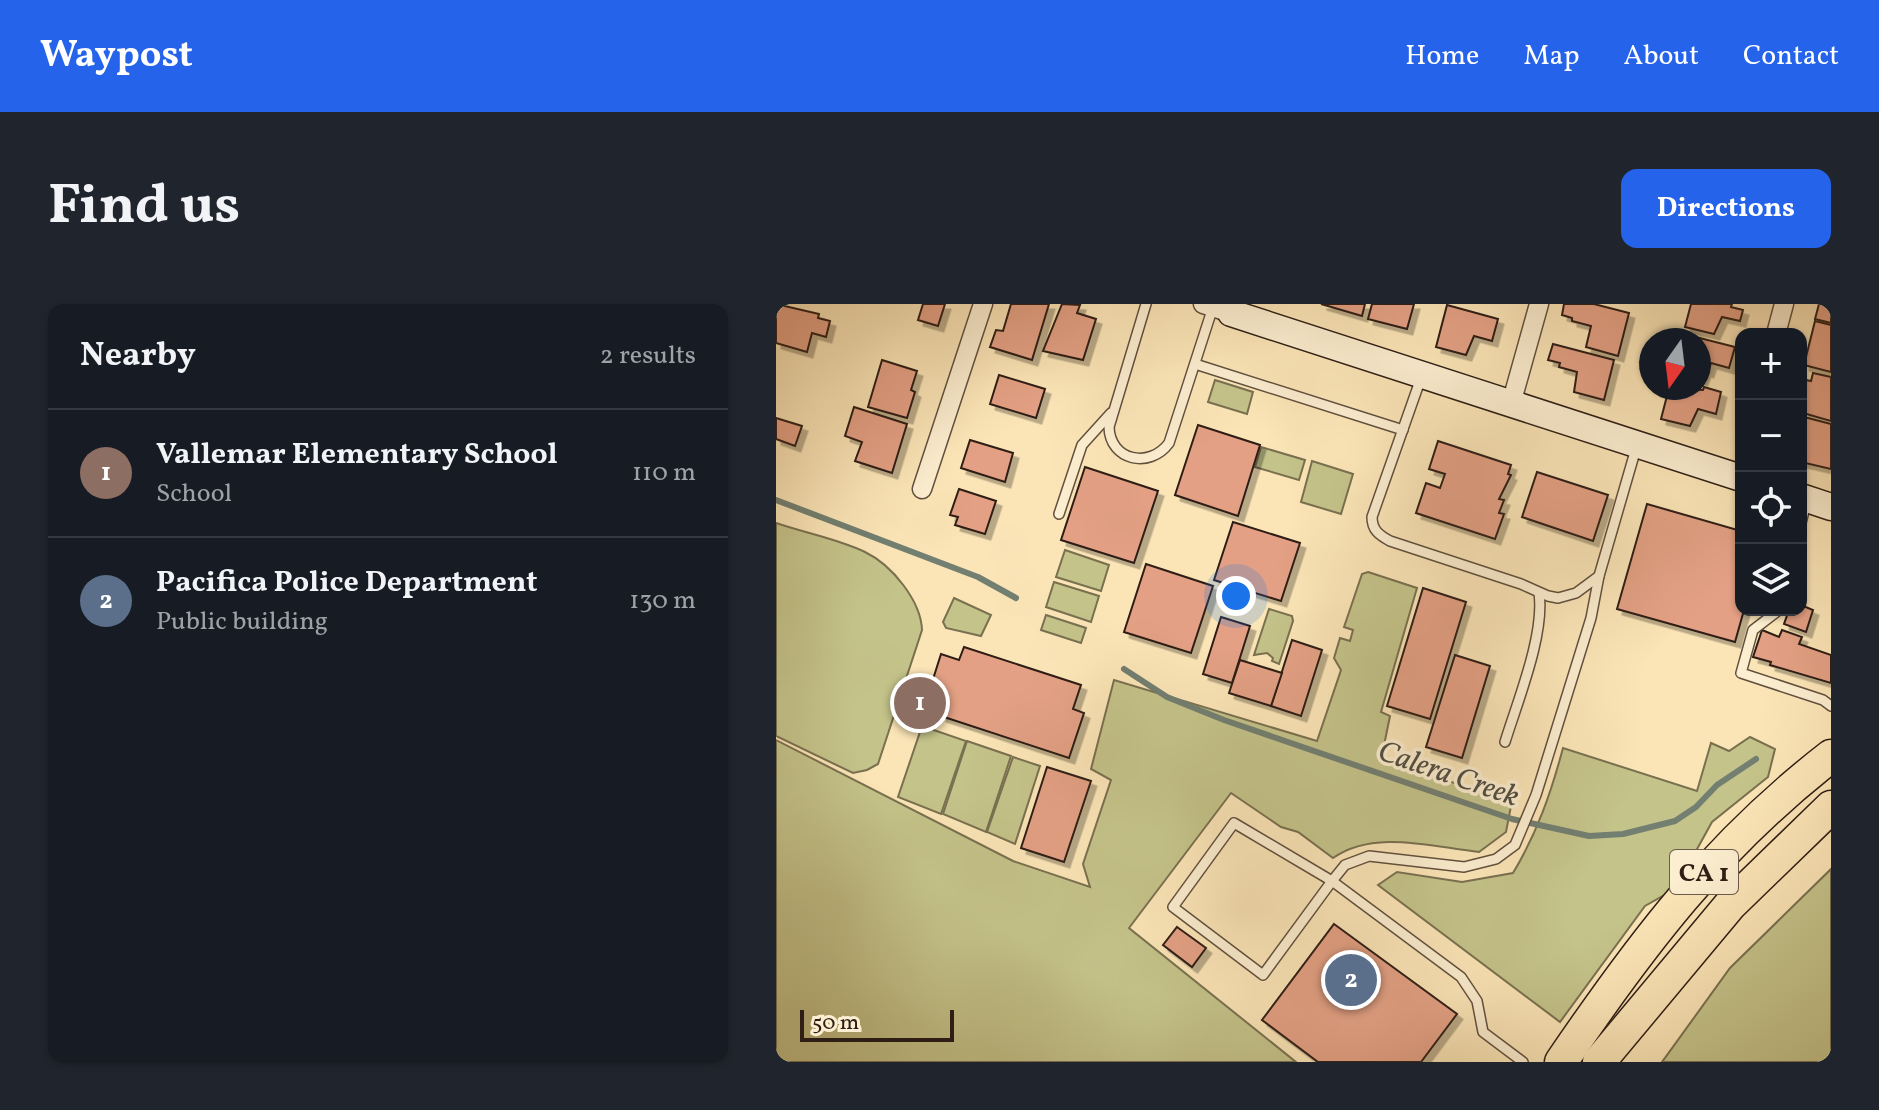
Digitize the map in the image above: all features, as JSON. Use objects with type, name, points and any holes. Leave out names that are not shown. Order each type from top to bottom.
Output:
[{"type":"highway","name":"CA 1","points":[[1561,1062],[1646,941],[1698,878],[1747,827],[1831,756]]},
{"type":"highway","name":"CA 1","points":[[1599,1062],[1730,905],[1831,807]]},
{"type":"street","points":[[922,489],[983,304]]},
{"type":"street","points":[[1511,404],[1539,304]]},
{"type":"street","points":[[1778,328],[1784,304]]},
{"type":"street","points":[[1220,307],[1637,444],[1735,470]]},
{"type":"lane","points":[[1146,304],[1111,413],[1109,434],[1115,448],[1129,457],[1146,459],[1169,443],[1195,364],[1220,307]]},
{"type":"lane","points":[[1195,364],[1403,430]]},
{"type":"lane","points":[[1422,375],[1372,517],[1372,526],[1380,535],[1558,598],[1585,588],[1599,576]]},
{"type":"lane","points":[[1059,514],[1082,445],[1111,413]]},
{"type":"lane","points":[[1523,1062],[1483,1032],[1477,1001],[1461,977],[1332,881],[1234,823],[1173,907],[1263,975],[1332,881],[1345,865],[1369,856],[1453,866],[1485,863],[1506,854],[1519,838],[1531,810],[1597,600],[1599,576],[1637,444]]},
{"type":"lane","points":[[1505,742],[1542,611],[1539,593]]},
{"type":"lane","points":[[1771,616],[1753,630],[1741,673],[1823,700],[1831,706]]},
{"type":"shaded area","points":[[1215,380],[1253,392],[1247,414],[1208,402]]},
{"type":"shaded area","points":[[1261,447],[1305,460],[1299,480],[1255,467]]},
{"type":"shaded area","points":[[1312,461],[1353,474],[1341,514],[1301,502]]},
{"type":"shaded area","points":[[776,523],[844,543],[875,558],[895,575],[916,607],[922,630],[878,764],[867,770],[853,773],[776,736]]},
{"type":"shaded area","points":[[1065,550],[1109,565],[1101,591],[1056,577]]},
{"type":"shaded area","points":[[1368,572],[1417,588],[1381,712],[1390,716],[1381,760],[1512,801],[1506,832],[1479,852],[1385,842],[1349,849],[1333,858],[1298,832],[1281,827],[1231,793],[1129,928],[1296,1062],[776,1062],[776,740],[1013,861],[1090,887],[1083,864],[1111,780],[1091,769],[1114,680],[1317,741],[1341,670],[1334,658],[1340,638],[1350,641],[1353,630],[1344,627],[1362,574]]},
{"type":"shaded area","points":[[1054,582],[1099,596],[1091,622],[1046,607]]},
{"type":"shaded area","points":[[954,598],[991,615],[981,636],[946,628],[943,622]]},
{"type":"shaded area","points":[[1269,609],[1292,616],[1293,621],[1279,664],[1272,661],[1273,658],[1267,653],[1254,655]]},
{"type":"shaded area","points":[[1046,615],[1086,628],[1081,643],[1041,630]]},
{"type":"shaded area","points":[[922,726],[966,741],[941,814],[898,797]]},
{"type":"shaded area","points":[[1750,737],[1775,749],[1768,777],[1712,822],[1675,889],[1645,906],[1560,1022],[1378,885],[1397,872],[1462,882],[1513,873],[1542,812],[1563,748],[1697,791],[1711,743],[1729,751]]},
{"type":"shaded area","points":[[967,741],[1011,756],[986,832],[943,814]]},
{"type":"shaded area","points":[[1013,757],[1040,766],[1015,844],[987,832]]},
{"type":"shaded area","points":[[1831,869],[1831,1062],[1662,1062],[1730,968]]},
{"type":"building","points":[[776,304],[819,314],[818,318],[830,321],[826,337],[812,333],[807,352],[776,343]]},
{"type":"building","points":[[923,304],[945,304],[938,326],[918,320]]},
{"type":"building","points":[[1011,304],[1049,304],[1032,360],[990,347],[996,330],[1003,331]]},
{"type":"building","points":[[1062,304],[1080,305],[1077,313],[1096,319],[1083,360],[1043,351]]},
{"type":"building","points":[[1321,304],[1365,304],[1362,316]]},
{"type":"building","points":[[1372,304],[1414,304],[1407,329],[1368,319]]},
{"type":"building","points":[[1564,304],[1594,304],[1629,313],[1618,356],[1586,347],[1591,326],[1562,315]]},
{"type":"building","points":[[1691,304],[1732,304],[1731,307],[1743,310],[1740,321],[1722,317],[1714,334],[1711,328],[1685,327]]},
{"type":"building","points":[[1819,304],[1831,304],[1831,323],[1815,319]]},
{"type":"building","points":[[1447,305],[1498,319],[1492,341],[1474,336],[1466,355],[1436,347]]},
{"type":"building","points":[[1815,321],[1831,325],[1831,372],[1807,366]]},
{"type":"building","points":[[1711,341],[1735,347],[1729,368],[1711,363]]},
{"type":"building","points":[[1553,344],[1614,360],[1604,400],[1574,392],[1577,372],[1548,360]]},
{"type":"building","points":[[882,360],[917,371],[911,390],[915,392],[907,418],[868,407]]},
{"type":"building","points":[[1813,373],[1831,377],[1831,421],[1807,414],[1807,380],[1811,381]]},
{"type":"building","points":[[999,375],[1045,389],[1036,418],[990,404]]},
{"type":"building","points":[[1711,389],[1721,392],[1716,414],[1698,409],[1690,426],[1661,419],[1666,400],[1711,400]]},
{"type":"building","points":[[854,407],[907,424],[892,473],[855,461],[862,442],[845,436]]},
{"type":"building","points":[[776,418],[802,426],[795,446],[776,439]]},
{"type":"building","points":[[1807,418],[1831,424],[1831,469],[1807,463]]},
{"type":"building","points":[[1198,425],[1260,445],[1238,516],[1175,495]]},
{"type":"building","points":[[970,440],[1013,453],[1005,482],[961,468]]},
{"type":"building","points":[[1438,441],[1511,465],[1508,474],[1511,475],[1499,499],[1504,500],[1499,513],[1504,514],[1495,539],[1416,513],[1426,483],[1440,488],[1445,474],[1429,469]]},
{"type":"building","points":[[1085,467],[1158,491],[1134,563],[1061,540]]},
{"type":"building","points":[[1537,472],[1608,495],[1593,541],[1522,517]]},
{"type":"building","points":[[959,489],[996,501],[985,534],[955,525],[958,517],[950,515]]},
{"type":"building","points":[[1647,504],[1735,529],[1735,616],[1742,616],[1735,642],[1617,609]]},
{"type":"building","points":[[1233,522],[1300,543],[1281,601],[1214,580]]},
{"type":"building","points":[[1146,564],[1213,586],[1191,653],[1124,632]]},
{"type":"building","points":[[1423,588],[1466,602],[1430,719],[1387,706]]},
{"type":"building","points":[[1807,608],[1813,610],[1806,632],[1784,624],[1787,616],[1807,616]]},
{"type":"building","points":[[1221,617],[1250,626],[1232,683],[1203,674]]},
{"type":"building","points":[[1762,630],[1779,637],[1782,630],[1802,637],[1799,644],[1831,655],[1831,683],[1753,657]]},
{"type":"building","points":[[1292,640],[1322,650],[1301,716],[1271,706]]},
{"type":"building","points":[[964,647],[1081,685],[1073,709],[1084,713],[1069,758],[941,716],[946,701],[928,695],[941,654],[959,660]]},
{"type":"building","points":[[1455,655],[1490,666],[1462,758],[1426,747]]},
{"type":"building","points":[[1240,660],[1282,673],[1271,706],[1229,693]]},
{"type":"building","points":[[1047,767],[1091,781],[1064,862],[1021,848]]},
{"type":"building","points":[[1334,924],[1457,1014],[1421,1062],[1318,1062],[1262,1020]]},
{"type":"building","points":[[1177,927],[1206,948],[1192,967],[1163,945]]},
{"type":"waterway","name":"Calera Creek","points":[[776,500],[978,577],[1016,598]]},
{"type":"waterway","name":"Calera Creek","points":[[1124,669],[1167,697],[1224,720],[1512,819],[1589,836],[1623,834],[1675,821],[1696,807],[1717,785],[1756,759]]},
{"type":"place","name":"Vallemar Elementary School","points":[[920,703]]},
{"type":"place","name":"Pacifica Police Department","points":[[1351,980]]}]
